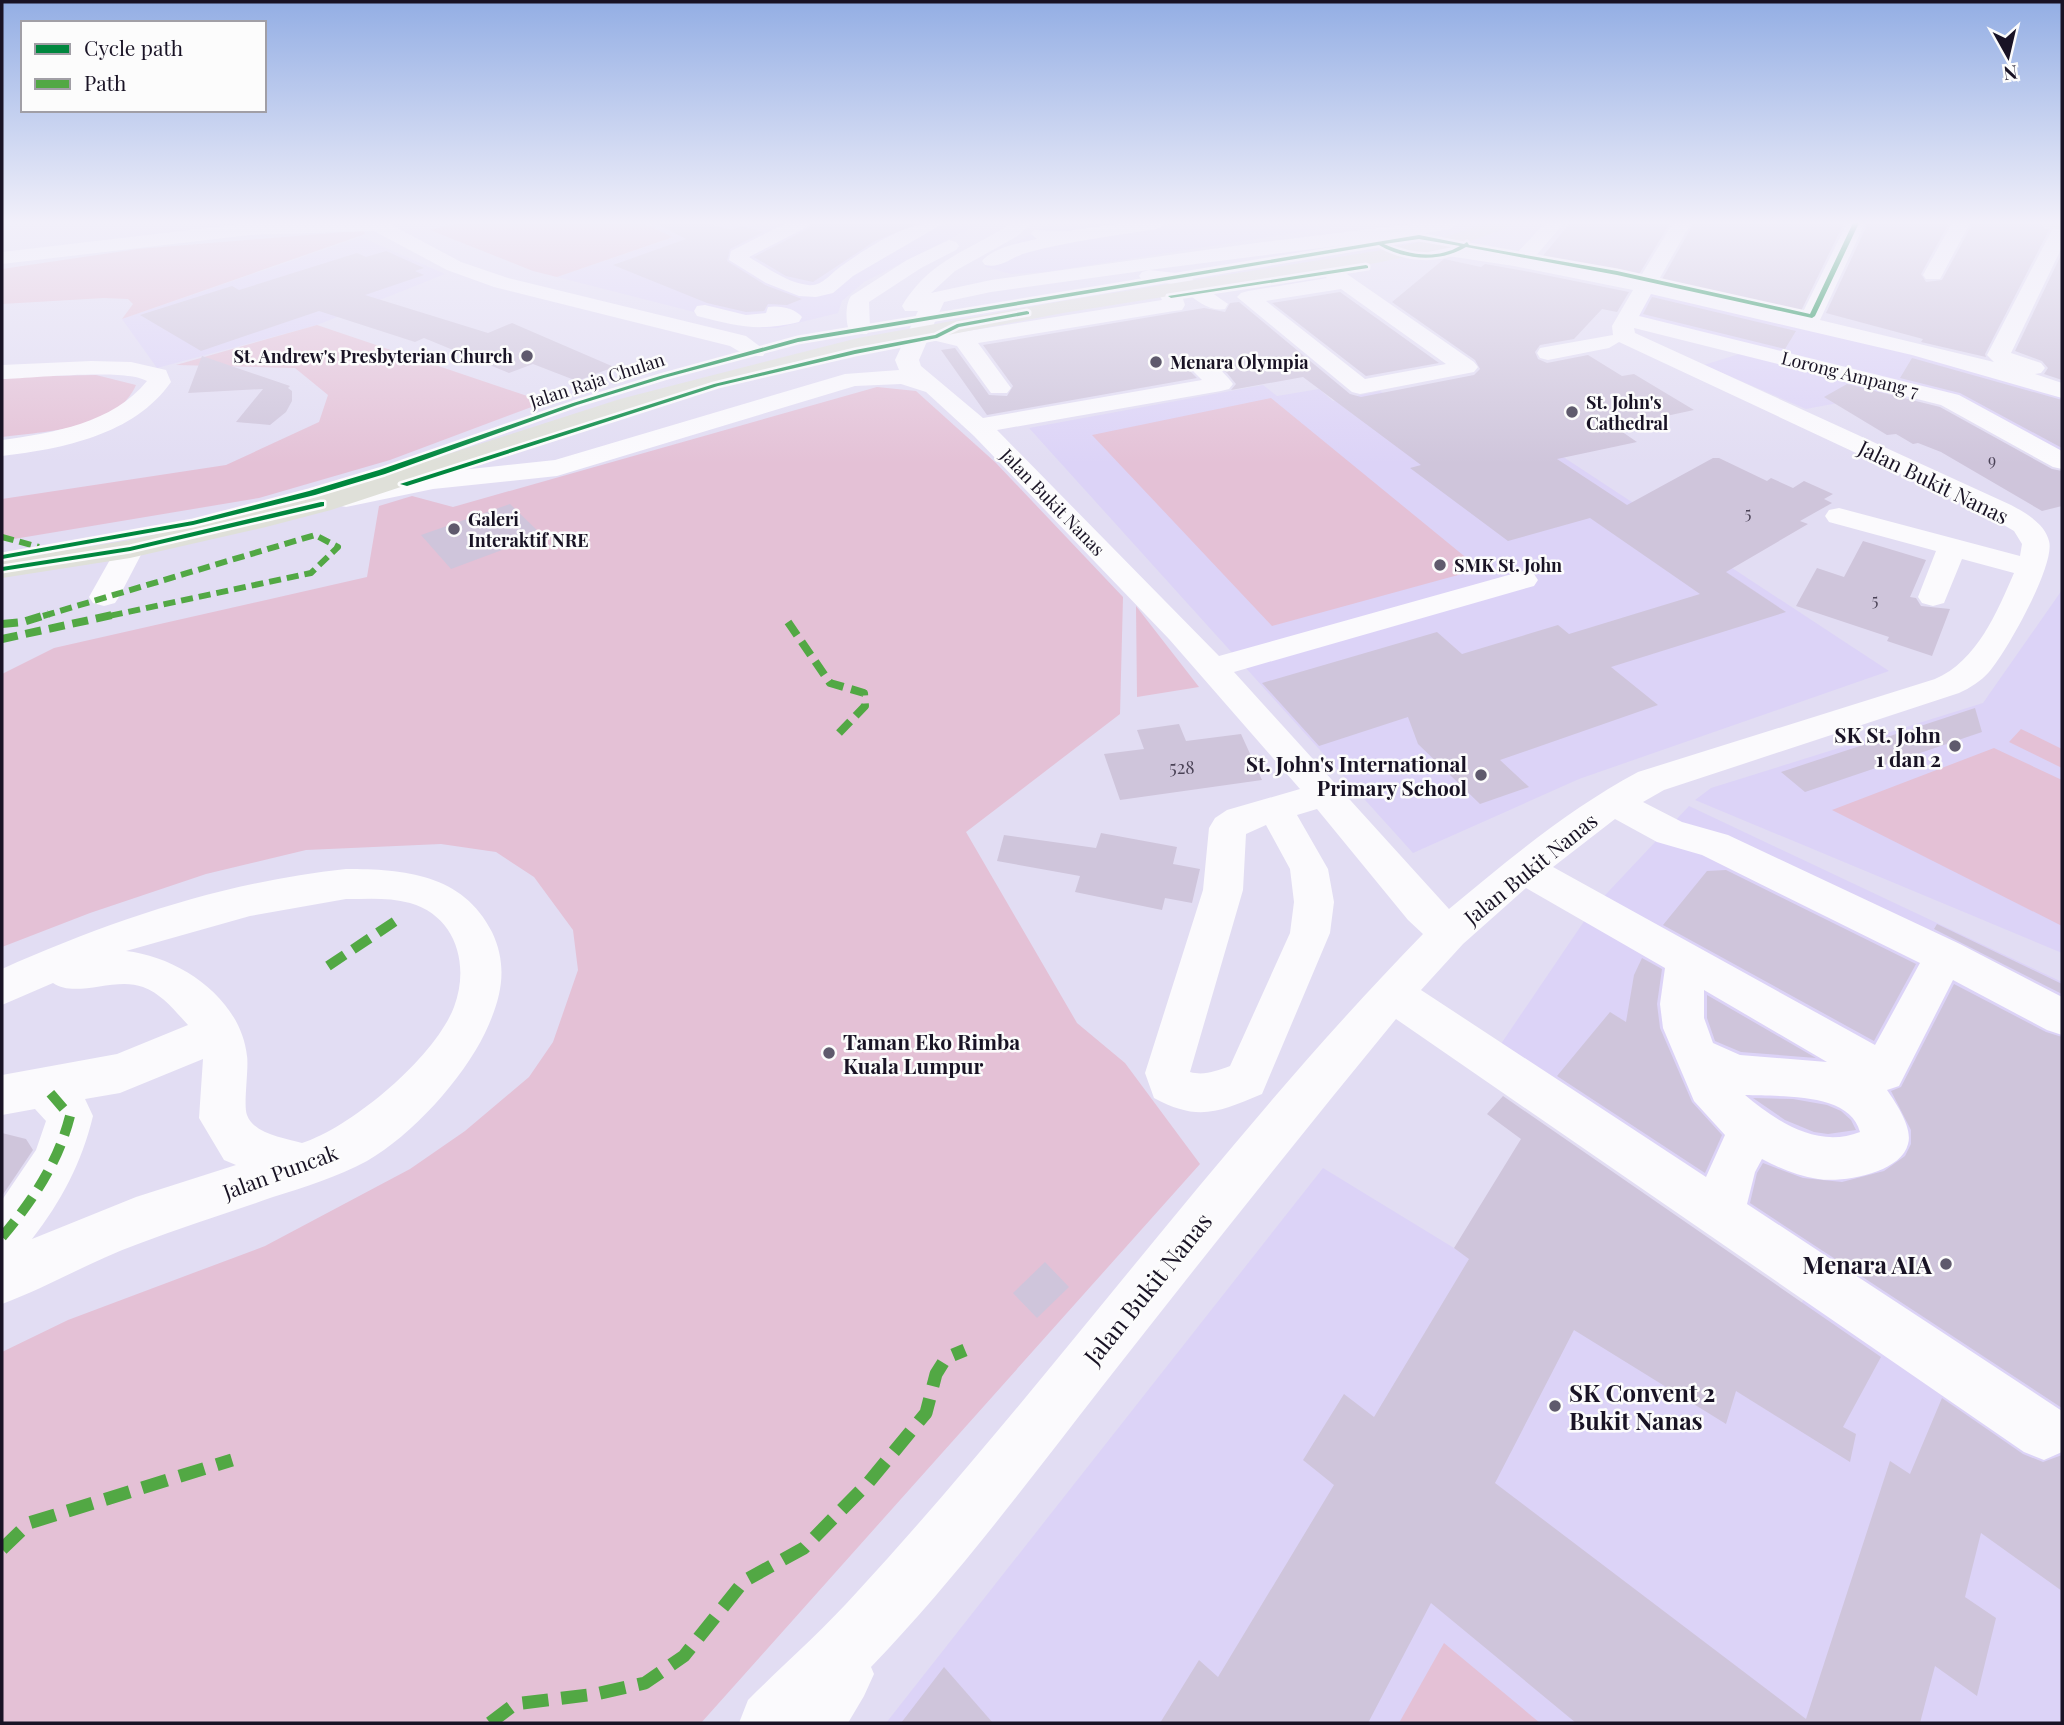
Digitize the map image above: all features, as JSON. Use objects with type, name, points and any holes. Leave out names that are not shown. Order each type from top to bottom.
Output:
[{"type":"main road","name":"Jalan Raja Chulan","points":[[2,569],[130,549],[321,504],[674,391],[859,337],[930,310],[977,304]]},
{"type":"main road","name":"Jalan Raja Chulan","points":[[930,310],[1052,304]]},
{"type":"main road","points":[[755,351],[796,355],[859,337]]},
{"type":"main road","name":"Jalan Raja Chulan","points":[[2,557],[193,523],[312,493],[382,472],[575,404],[755,351]]},
{"type":"main road","points":[[674,391],[751,366],[762,358],[755,351]]},
{"type":"street","points":[[579,304],[738,341],[755,351]]},
{"type":"street","points":[[637,318],[682,304],[757,321],[791,317],[776,312]]},
{"type":"street","points":[[858,304],[859,337]]},
{"type":"street","points":[[853,379],[898,359],[932,304]]},
{"type":"street","points":[[930,310],[955,304]]},
{"type":"street","points":[[930,310],[966,304]]},
{"type":"street","points":[[930,310],[941,338],[962,338],[1141,304]]},
{"type":"street","points":[[1256,304],[1360,387],[1466,367],[1375,304]]},
{"type":"street","points":[[1548,353],[1620,339],[1636,304]]},
{"type":"street","points":[[1731,304],[2055,382]]},
{"type":"street","points":[[1749,304],[1812,316],[1878,339]]},
{"type":"street","points":[[1812,316],[1818,304]]},
{"type":"street","points":[[2024,304],[1998,355],[2055,382]]},
{"type":"street","points":[[705,334],[737,318]]},
{"type":"street","points":[[962,338],[999,388]]},
{"type":"street","name":"Lorong Ampang 7","points":[[1620,339],[1922,394],[1961,404],[2031,441],[2062,461]]},
{"type":"street","name":"Jalan Bukit Nanas","points":[[771,1723],[878,1615],[1002,1469],[1265,1143],[1392,993],[1449,933],[1523,869],[1622,796],[1651,781],[1961,679],[1981,661],[2017,598],[2035,552],[2033,537],[2020,523],[2002,512],[1620,339]]},
{"type":"street","points":[[2,355],[91,368],[149,372],[158,375],[159,382],[148,396],[126,412],[81,432],[2,448]]},
{"type":"street","points":[[898,359],[934,387]]},
{"type":"street","points":[[2,372],[91,368]]},
{"type":"street","points":[[981,429],[1221,384],[1200,368]]},
{"type":"street","name":"Jalan Bukit Nanas","points":[[321,504],[433,481],[556,468],[853,379],[903,377],[934,387],[981,429],[1213,668],[1422,909],[1449,933]]},
{"type":"street","points":[[1079,410],[1068,395],[1170,379]]},
{"type":"street","points":[[1961,404],[2055,382]]},
{"type":"street","points":[[530,471],[531,457],[559,427]]},
{"type":"street","points":[[1839,516],[2029,568]]},
{"type":"street","points":[[1933,597],[1952,547]]},
{"type":"street","points":[[104,597],[130,549]]},
{"type":"street","points":[[1213,668],[1523,580]]},
{"type":"street","points":[[1276,810],[1309,869],[1314,902],[1310,933],[1245,1080],[1199,1097],[1182,1092],[1170,1084],[1167,1073],[1223,890],[1228,828],[1240,820],[1325,794]]},
{"type":"street","points":[[1622,796],[1670,832],[1715,845],[1945,956],[2062,1017]]},
{"type":"street","points":[[1523,869],[1883,1072],[1945,956]]},
{"type":"street","name":"Jalan Puncak","points":[[2,989],[130,932],[258,898],[360,885],[406,888],[434,895],[465,919],[477,940],[482,968],[478,998],[466,1027],[416,1090],[371,1132],[335,1154],[151,1215],[2,1279]]},
{"type":"street","points":[[1687,960],[1682,1019],[1695,1056],[1712,1091],[1728,1110],[1780,1145],[1811,1156],[1842,1159],[1873,1152],[1886,1142],[1884,1122],[1858,1092],[1814,1079],[1738,1075],[1695,1056]]},
{"type":"street","points":[[2,989],[83,970],[131,966],[156,973],[177,984],[220,1032],[226,1074],[222,1118],[241,1145],[303,1166]]},
{"type":"street","points":[[1392,993],[2045,1432]]},
{"type":"street","points":[[23,1090],[99,1079],[120,1073],[220,1032]]},
{"type":"street","points":[[2,1237],[52,1171],[70,1116],[23,1090]]},
{"type":"street","points":[[1720,1214],[1732,1168],[1753,1129]]},
{"type":"street","name":"Jalan Bukit Nanas","points":[[811,1723],[878,1615]]},
{"type":"shaded area","points":[[132,304],[166,304],[122,319]]},
{"type":"shaded area","points":[[167,304],[371,304],[317,325],[157,368],[122,319]]},
{"type":"shaded area","points":[[661,304],[841,304],[838,313],[777,328],[753,327]]},
{"type":"shaded area","points":[[1642,304],[1699,304],[1913,352],[2062,396],[2062,458],[1957,400],[1634,318]]},
{"type":"shaded area","points":[[317,325],[545,402],[390,460],[259,498],[2,541],[2,499],[226,465],[319,422],[328,395],[295,368],[176,365]]},
{"type":"shaded area","points":[[1749,351],[1907,390],[1806,409],[1704,365]]},
{"type":"shaded area","points":[[96,375],[136,385],[126,400],[113,412],[96,420],[58,430],[2,437],[2,377]]},
{"type":"shaded area","name":"SMK St. John","points":[[1263,385],[1277,396],[1319,389],[1333,401],[1380,391],[1476,459],[1542,443],[1889,671],[1579,779],[1413,853],[1029,428]]},
{"type":"shaded area","name":"Taman Eko Rimba Kuala Lumpur","points":[[877,387],[916,391],[996,463],[1123,597],[1120,714],[966,832],[1077,1023],[1125,1063],[1200,1164],[701,1723],[2,1723],[2,1352],[68,1320],[265,1246],[410,1169],[465,1131],[529,1077],[553,1042],[578,970],[573,930],[534,877],[496,852],[441,844],[306,850],[206,874],[90,913],[2,947],[2,674],[54,648],[367,577],[379,506],[412,496],[453,507]]},
{"type":"shaded area","points":[[1271,398],[1480,569],[1272,626],[1092,435]]},
{"type":"shaded area","name":"SK St. John 1 dan 2","points":[[2062,590],[2062,953],[1695,800],[1711,788],[1983,703]]},
{"type":"shaded area","points":[[1136,606],[1199,687],[1137,697]]},
{"type":"shaded area","points":[[2021,729],[2062,749],[2062,768],[2009,742]]},
{"type":"shaded area","points":[[1994,748],[2062,780],[2062,926],[1832,810]]},
{"type":"shaded area","name":"SK Convent 2 Bukit Nanas","points":[[1689,806],[2062,982],[2062,1723],[886,1723],[1323,1168],[1454,1248],[1584,1335],[1783,1334],[1808,1292],[1486,1066],[1593,908]]},
{"type":"shaded area","points":[[1444,1643],[1540,1723],[1399,1723]]},
{"type":"building","points":[[176,304],[393,304],[488,333],[512,323],[614,367],[577,381],[533,364],[509,373],[424,338],[415,342],[319,311],[201,351],[140,315]]},
{"type":"building","points":[[709,304],[791,304],[768,304],[764,311],[746,312]]},
{"type":"building","points":[[1230,304],[1241,304],[1350,394],[1361,397],[1474,375],[1480,369],[1475,360],[1394,304],[1622,304],[1617,312],[1602,309],[1574,339],[1540,345],[1535,352],[1538,359],[1547,363],[1588,355],[1622,376],[1634,374],[1694,410],[1615,427],[1637,442],[1557,459],[1627,505],[1713,458],[1719,458],[1767,481],[1771,478],[1793,488],[1804,481],[1833,494],[1824,499],[1832,503],[1800,521],[1808,524],[1726,572],[1786,612],[1611,667],[1658,705],[1500,760],[1529,787],[1480,804],[1418,744],[1408,717],[1319,746],[1262,683],[1437,632],[1462,654],[1558,625],[1569,634],[1700,594],[1590,518],[1508,541],[1410,468],[1421,465],[1303,377],[1231,390],[1236,384],[1227,373],[1212,361],[1199,359],[1191,360],[1186,367],[1197,378],[987,415],[941,350],[955,348],[989,395],[1007,396],[1013,386],[983,345],[1204,308],[1225,312]]},
{"type":"building","points":[[1273,304],[1356,304],[1439,363],[1366,376]]},
{"type":"building","points":[[1649,304],[1680,304],[1796,331],[1785,349],[1643,314]]},
{"type":"building","points":[[1759,304],[1805,304],[1800,313]]},
{"type":"building","points":[[1830,304],[2011,304],[1985,354],[1986,357],[1921,342],[1923,339],[1826,313]]},
{"type":"building","points":[[2038,304],[2062,304],[2062,380],[2044,374],[2048,368],[2042,361],[2015,351]]},
{"type":"building","points":[[202,356],[290,386],[288,388],[292,391],[292,401],[286,412],[270,425],[236,422],[263,389],[188,393]]},
{"type":"building","points":[[1912,358],[2062,400],[2062,448],[1960,393],[1900,378]]},
{"type":"building","points":[[1847,384],[1940,407],[2052,469],[2062,471],[2062,506],[2042,511],[1941,452],[1918,443],[1913,444],[1896,434],[1887,435],[1824,397]]},
{"type":"building","points":[[510,504],[542,535],[451,569],[421,535]]},
{"type":"building","points":[[1863,541],[1926,560],[1910,597],[1916,598],[1921,606],[1950,609],[1932,656],[1887,641],[1889,637],[1796,606],[1817,568],[1844,577]]},
{"type":"building","points":[[1975,708],[1982,732],[1805,792],[1781,772]]},
{"type":"building","points":[[1179,724],[1186,741],[1241,734],[1262,780],[1120,800],[1104,754],[1144,749],[1137,730]]},
{"type":"building","points":[[1101,833],[1177,847],[1173,864],[1200,869],[1192,903],[1165,898],[1162,910],[1075,892],[1080,876],[997,861],[1004,835],[1096,848]]},
{"type":"building","points":[[1726,870],[1916,964],[1874,1041],[1663,925],[1707,871]]},
{"type":"building","points":[[1937,924],[2062,984],[2062,994],[1934,929]]},
{"type":"building","points":[[1642,958],[1662,969],[1657,1004],[1660,1028],[1692,1102],[1722,1135],[1705,1173],[1557,1076],[1610,1012],[1626,1022],[1634,975]]},
{"type":"building","points":[[1954,984],[2046,1032],[2062,1037],[2062,1408],[1750,1203],[1757,1173],[1763,1163],[1803,1178],[1842,1182],[1884,1171],[1905,1156],[1911,1144],[1911,1130],[1891,1091],[1901,1087]]},
{"type":"building","points":[[1707,995],[1816,1058],[1741,1052],[1715,1041],[1707,1018]]},
{"type":"building","points":[[1503,1096],[1881,1357],[1843,1427],[1856,1434],[1850,1462],[1736,1391],[1726,1424],[1574,1330],[1495,1483],[1806,1719],[1890,1461],[1910,1474],[1942,1398],[2023,1454],[2043,1462],[2062,1455],[2062,1591],[1981,1533],[1965,1597],[1996,1618],[1977,1696],[1935,1666],[1920,1723],[1576,1723],[1431,1603],[1368,1723],[1160,1723],[1199,1660],[1218,1677],[1334,1485],[1303,1460],[1344,1394],[1374,1417],[1469,1259],[1454,1248],[1521,1139],[1487,1114]]},
{"type":"building","points":[[1753,1098],[1793,1099],[1827,1105],[1841,1111],[1851,1120],[1856,1130],[1828,1134],[1814,1132],[1785,1120]]},
{"type":"building","points":[[2,1133],[26,1139],[33,1150],[2,1196]]},
{"type":"building","points":[[1045,1262],[1069,1287],[1037,1318],[1013,1293]]},
{"type":"building","points":[[944,1667],[993,1723],[901,1723]]},
{"type":"marked path","points":[[2,624],[23,622],[315,535],[338,547],[311,573],[2,639]]},
{"type":"marked path","points":[[2,537],[39,547]]},
{"type":"marked path","points":[[788,622],[830,683],[864,693],[865,706],[839,733]]},
{"type":"marked path","points":[[328,966],[397,920]]},
{"type":"marked path","points":[[2,1237],[44,1181],[66,1134],[70,1116],[44,1086]]},
{"type":"marked path","points":[[490,1723],[515,1704],[596,1694],[645,1683],[684,1656],[744,1581],[804,1548],[868,1483],[926,1413],[936,1374],[946,1358],[965,1350]]},
{"type":"marked path","points":[[2,1549],[29,1523],[232,1460]]},
{"type":"cycle path","points":[[2,557],[193,523],[312,493],[382,472],[575,404],[798,340],[1018,304]]},
{"type":"cycle path","points":[[1755,304],[1812,316],[1818,304]]},
{"type":"cycle path","points":[[404,484],[716,385],[855,352],[937,336],[957,326],[1027,313]]},
{"type":"cycle path","points":[[2,569],[130,549],[321,504]]},
{"type":"place","name":"St. Andrew's Presbyterian Church","points":[[527,356]]},
{"type":"place","name":"Menara Olympia","points":[[1156,362]]},
{"type":"place","name":"St. John's Cathedral","points":[[1572,412]]},
{"type":"place","name":"Galeri Interaktif NRE","points":[[454,529]]},
{"type":"place","name":"SMK St. John","points":[[1440,565]]},
{"type":"place","name":"SK St. John 1 dan 2","points":[[1955,746]]},
{"type":"place","name":"St. John's International Primary School","points":[[1481,775]]},
{"type":"place","name":"Taman Eko Rimba Kuala Lumpur","points":[[829,1053]]},
{"type":"place","name":"Menara AIA","points":[[1946,1264]]},
{"type":"place","name":"SK Convent 2 Bukit Nanas","points":[[1555,1406]]}]
